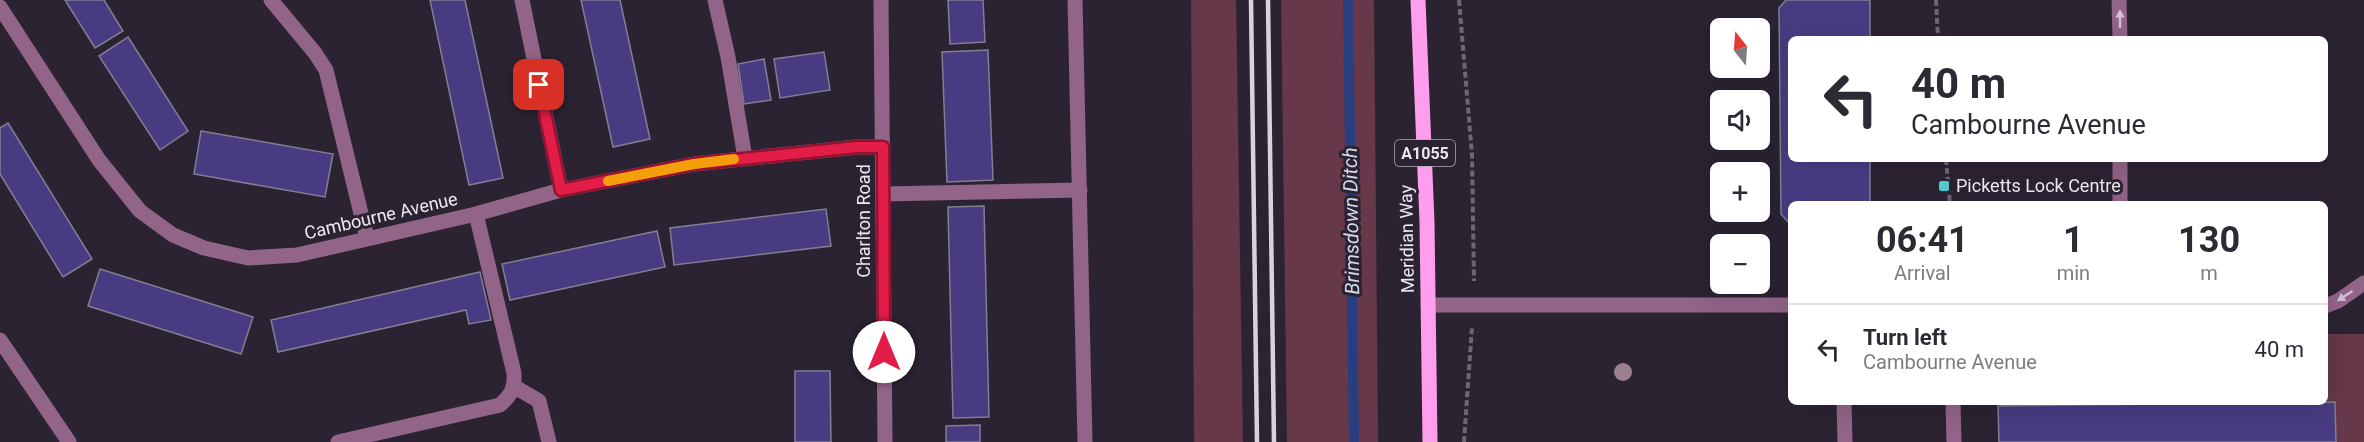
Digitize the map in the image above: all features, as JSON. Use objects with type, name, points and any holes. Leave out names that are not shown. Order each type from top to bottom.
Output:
[{"type":"main road","name":"Meridian Way","points":[[1418,0],[1424,143],[1430,442]]},
{"type":"street","points":[[271,0],[315,53],[326,70],[367,238]]},
{"type":"street","points":[[522,0],[561,190]]},
{"type":"street","points":[[715,0],[728,57],[745,158]]},
{"type":"street","name":"Charlton Road","points":[[881,0],[885,442]]},
{"type":"street","points":[[1075,0],[1084,442]]},
{"type":"street","points":[[2119,0],[2120,36]]},
{"type":"street","name":"Cambourne Avenue","points":[[0,7],[99,160],[140,211],[173,235],[204,248],[248,258],[297,255],[476,214],[561,190],[694,164],[883,147]]},
{"type":"street","points":[[2120,162],[2120,201]]},
{"type":"street","points":[[883,194],[1080,190]]},
{"type":"street","points":[[338,442],[500,405],[510,396],[515,387],[514,374],[476,214]]},
{"type":"street","points":[[2328,305],[2338,301],[2364,283]]},
{"type":"street","points":[[1428,305],[1788,305]]},
{"type":"street","points":[[0,340],[69,442]]},
{"type":"street","points":[[515,387],[539,401],[549,442]]},
{"type":"street","points":[[1844,405],[1845,442]]},
{"type":"street","points":[[1953,405],[1954,442]]},
{"type":"path","points":[[1459,0],[1473,155],[1474,244]]},
{"type":"path","points":[[1936,0],[1938,36]]},
{"type":"path","points":[[1946,162],[1950,201]]},
{"type":"path","points":[[1464,442],[1470,349]]},
{"type":"shaded area","points":[[1191,0],[1236,0],[1243,442],[1194,442]]},
{"type":"shaded area","points":[[1281,0],[1374,0],[1378,442],[1287,442]]},
{"type":"shaded area","points":[[2328,334],[2364,334],[2364,442],[2001,442],[2001,405],[2328,405]]},
{"type":"building","points":[[65,0],[104,0],[123,31],[95,48]]},
{"type":"building","points":[[430,0],[465,0],[503,178],[469,185]]},
{"type":"building","points":[[581,0],[620,0],[650,139],[613,147]]},
{"type":"building","points":[[948,0],[983,0],[985,42],[950,44]]},
{"type":"building","points":[[1786,0],[1870,0],[1870,36],[1788,36],[1788,162],[1870,162],[1870,201],[1788,201],[1788,222],[1781,214],[1779,8]]},
{"type":"building","points":[[128,37],[188,131],[160,150],[99,56]]},
{"type":"building","points":[[988,50],[993,180],[947,182],[942,52]]},
{"type":"building","points":[[824,52],[830,90],[780,98],[774,59]]},
{"type":"building","points":[[764,59],[771,100],[744,104],[738,64]]},
{"type":"building","points":[[8,123],[92,259],[63,277],[0,174],[0,128]]},
{"type":"building","points":[[201,131],[333,154],[325,197],[194,174]]},
{"type":"building","points":[[984,206],[989,417],[953,418],[948,207]]},
{"type":"building","points":[[826,209],[831,246],[674,265],[670,228]]},
{"type":"building","points":[[657,231],[665,267],[510,300],[502,264]]},
{"type":"building","points":[[100,269],[253,317],[241,354],[88,306]]},
{"type":"building","points":[[480,272],[491,320],[469,324],[466,310],[278,352],[271,320]]},
{"type":"building","points":[[795,371],[830,371],[831,442],[795,442]]},
{"type":"building","points":[[2328,402],[2335,402],[2336,442],[1999,442],[1998,406],[2328,405]]},
{"type":"building","points":[[980,425],[980,442],[946,442],[946,426]]},
{"type":"waterway","name":"Brimsdown Ditch","points":[[1348,0],[1354,442]]},
{"type":"railway","points":[[1251,0],[1257,442]]},
{"type":"railway","points":[[1268,0],[1274,442]]},
{"type":"slow traffic","points":[[608,181],[694,164],[734,159]]},
{"type":"place","name":"Picketts Lock Centre","points":[[1944,186]]},
{"type":"route","points":[[539,85],[561,190],[694,164],[857,147],[883,147],[884,352]]}]
